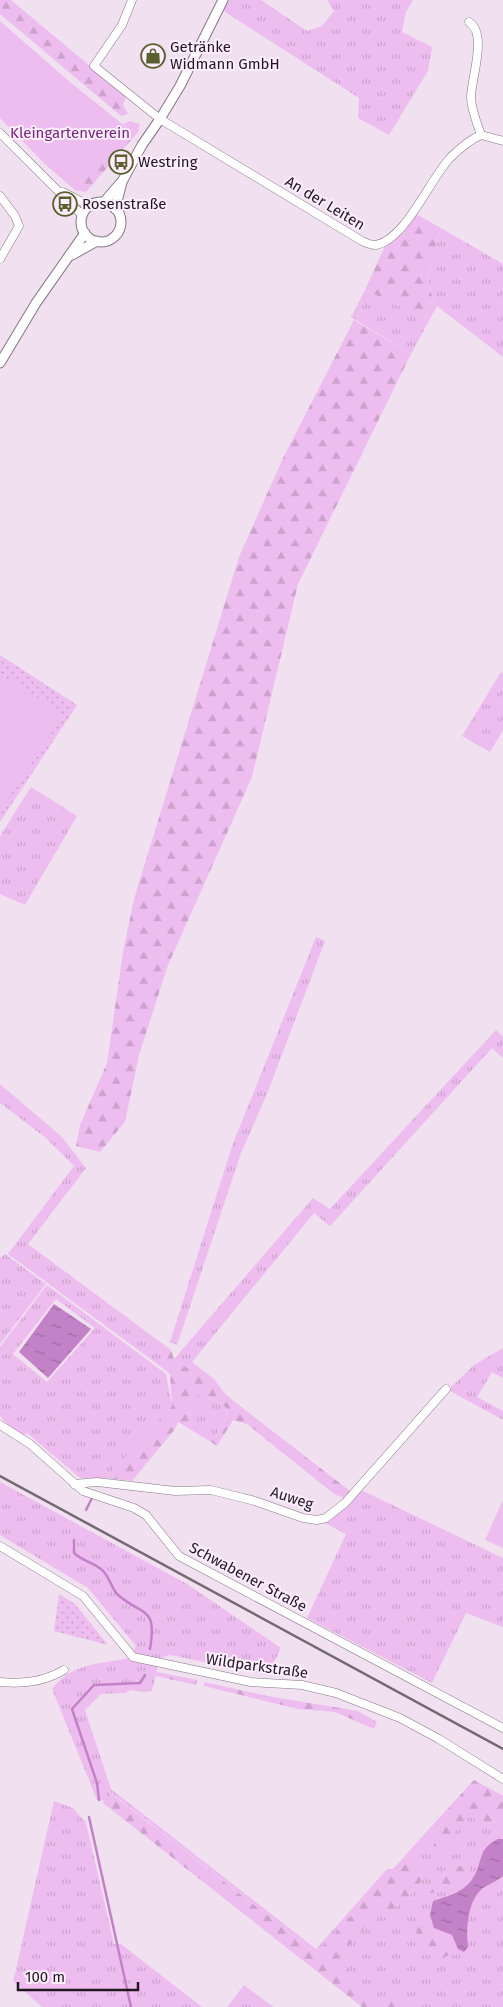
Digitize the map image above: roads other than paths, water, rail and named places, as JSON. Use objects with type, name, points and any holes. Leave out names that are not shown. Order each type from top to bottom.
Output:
[{"type":"street","points":[[132,0],[122,25],[94,66],[160,119]]},
{"type":"street","points":[[97,241],[84,233],[81,222],[82,215],[90,206],[104,202],[123,180],[142,145],[180,86],[222,0]]},
{"type":"street","points":[[470,22],[474,27],[478,42],[478,58],[471,98],[481,135],[503,141]]},
{"type":"street","name":"An der Leiten","points":[[160,119],[362,241],[375,245],[384,242],[401,228],[450,158],[481,135]]},
{"type":"street","points":[[0,134],[59,190],[82,215]]},
{"type":"street","points":[[115,209],[123,180]]},
{"type":"street","points":[[59,190],[90,206]]},
{"type":"street","points":[[0,196],[20,226],[0,259]]},
{"type":"street","points":[[68,258],[97,241],[108,240],[117,232],[120,219],[115,209],[104,202]]},
{"type":"street","points":[[0,363],[36,303],[84,233]]},
{"type":"street","name":"Auweg","points":[[74,1484],[98,1482],[174,1491],[211,1490],[256,1501],[303,1518],[317,1520],[326,1518],[345,1503],[446,1389]]},
{"type":"street","name":"Schwabener Straße","points":[[0,1426],[30,1444],[83,1491],[134,1508],[146,1515],[179,1556],[503,1728]]},
{"type":"street","name":"Wildparkstraße","points":[[0,1546],[83,1596],[133,1657],[251,1682],[302,1686],[336,1693],[400,1718],[439,1738],[503,1779]]},
{"type":"street","points":[[0,1682],[35,1682],[64,1670]]},
{"type":"water","points":[[54,1304],[91,1329],[48,1378],[19,1352]]},
{"type":"water","points":[[498,1839],[503,1839],[503,1876],[483,1888],[474,1900],[469,1916],[468,1947],[464,1952],[458,1949],[452,1935],[434,1928],[430,1915],[433,1901],[454,1894],[467,1885],[478,1869],[486,1847]]},
{"type":"waterway","points":[[86,1510],[92,1498]]},
{"type":"waterway","points":[[74,1540],[74,1553],[101,1569],[118,1595],[141,1610],[150,1619],[152,1626],[150,1649]]},
{"type":"waterway","points":[[99,1800],[97,1783],[72,1709],[94,1685],[140,1683],[145,1675]]},
{"type":"waterway","points":[[89,1817],[131,2007]]},
{"type":"railway","points":[[0,1476],[503,1749]]},
{"type":"place","name":"Getränke Widmann GmbH","points":[[153,56]]},
{"type":"place","name":"Westring","points":[[121,162]]},
{"type":"place","name":"Rosenstraße","points":[[65,204]]},
{"type":"park label","name":"Kleingartenverein","points":[[70,133]]}]
